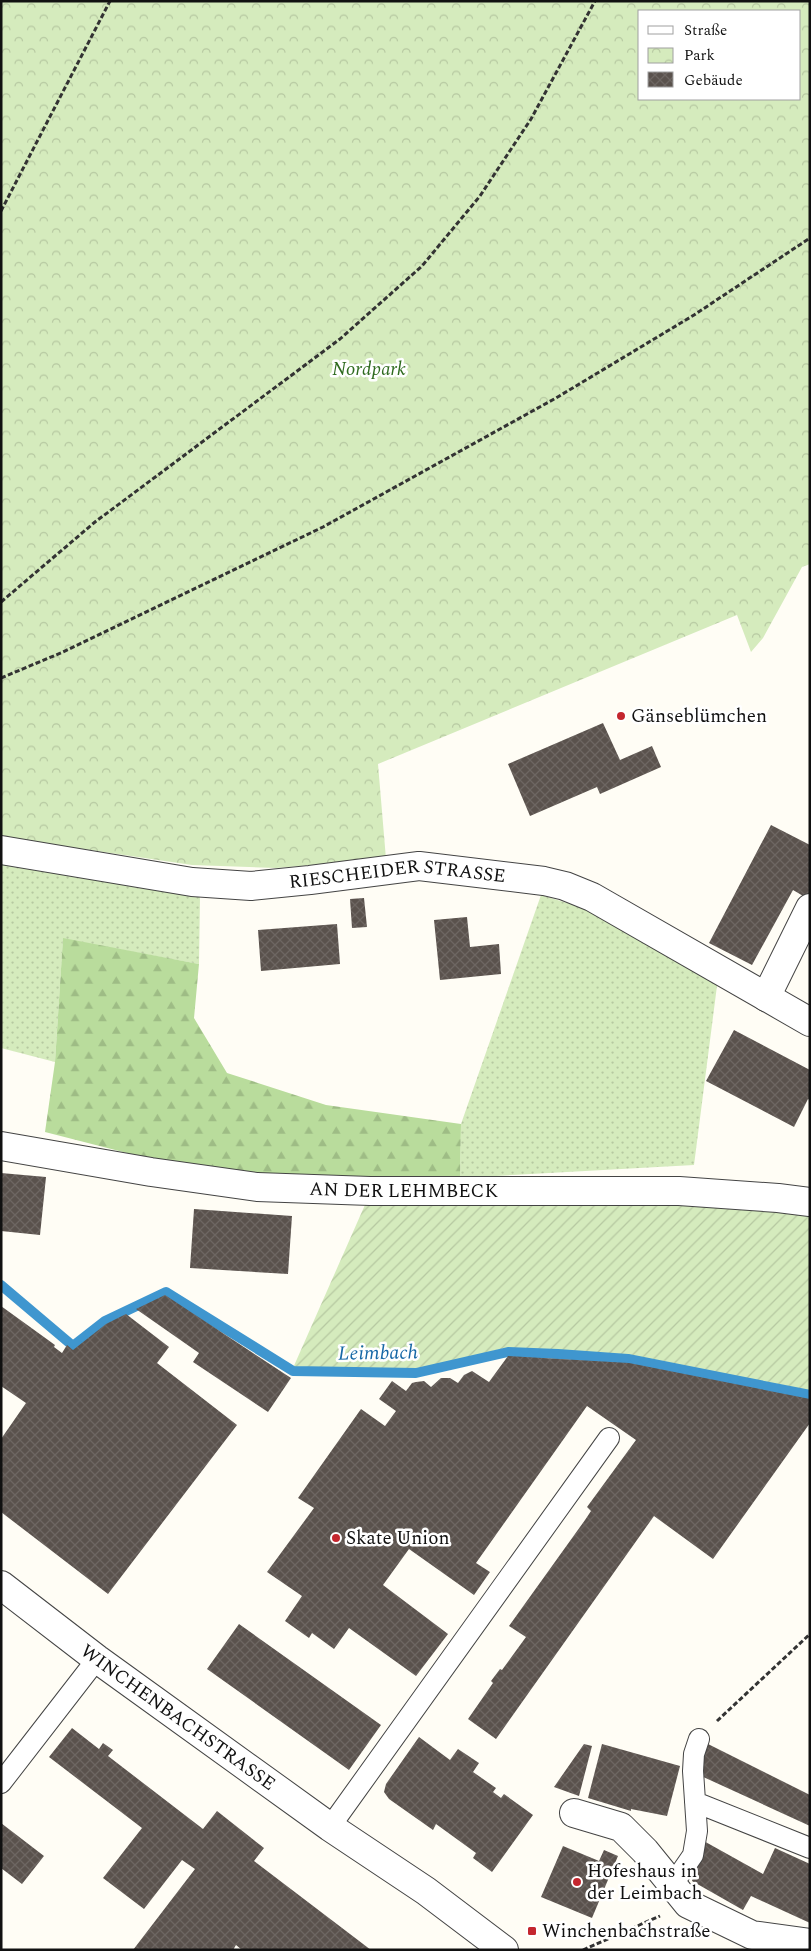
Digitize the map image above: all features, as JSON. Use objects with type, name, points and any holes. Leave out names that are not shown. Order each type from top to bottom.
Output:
[{"type":"street","name":"RIESCHEIDER STRASSE","points":[[1,850],[192,882],[252,886],[419,866],[544,881],[565,886],[592,897],[810,1022]]},
{"type":"street","points":[[766,997],[810,908]]},
{"type":"street","name":"AN DER LEHMBECK","points":[[1,1146],[151,1172],[257,1187],[370,1191],[679,1192],[778,1198],[810,1202]]},
{"type":"street","name":"WINCHENBACHSTRASSE","points":[[1,1585],[97,1659],[330,1827],[426,1891],[504,1950]]},
{"type":"street","points":[[574,1813],[621,1827],[680,1894],[752,1935],[810,1943]]},
{"type":"lane","points":[[330,1827],[610,1438]]},
{"type":"lane","points":[[1,1783],[97,1659]]},
{"type":"lane","points":[[680,1894],[693,1856],[697,1831],[694,1754],[699,1739]]},
{"type":"lane","points":[[695,1802],[810,1848]]},
{"type":"path","points":[[1,212],[110,1]]},
{"type":"path","points":[[1,602],[94,522],[340,339],[422,266],[480,196],[531,119],[595,1]]},
{"type":"path","points":[[1,678],[63,652],[323,527],[564,393],[694,316],[810,238]]},
{"type":"path","points":[[699,1739],[810,1634]]},
{"type":"path","points":[[584,1950],[680,1894]]},
{"type":"green space","name":"Nordpark","points":[[1,1],[810,1],[810,564],[802,567],[763,638],[751,652],[737,615],[378,764],[386,859],[276,868],[192,865],[22,840],[1,835]]},
{"type":"green space","points":[[1,864],[200,897],[199,964],[63,939],[55,1062],[1,1048]]},
{"type":"green space","points":[[541,895],[600,913],[718,978],[694,1165],[460,1178],[461,1124]]},
{"type":"green space","points":[[63,938],[199,964],[194,1018],[227,1073],[326,1105],[461,1124],[460,1178],[271,1178],[166,1163],[45,1132],[55,1062]]},
{"type":"green space","points":[[368,1198],[767,1202],[810,1210],[810,1392],[629,1355],[505,1348],[417,1369],[293,1368]]},
{"type":"building","points":[[603,723],[620,760],[652,746],[661,767],[600,794],[597,787],[530,816],[508,764]]},
{"type":"building","points":[[771,825],[810,845],[810,900],[793,890],[752,965],[709,943]]},
{"type":"building","points":[[364,898],[367,927],[352,928],[350,899]]},
{"type":"building","points":[[467,917],[470,947],[499,944],[501,974],[440,980],[434,920]]},
{"type":"building","points":[[337,924],[340,964],[261,971],[258,930]]},
{"type":"building","points":[[734,1030],[810,1070],[810,1100],[808,1099],[794,1127],[706,1081]]},
{"type":"building","points":[[1,1173],[46,1177],[40,1235],[1,1231]]},
{"type":"building","points":[[194,1209],[292,1216],[288,1274],[190,1268]]},
{"type":"building","points":[[165,1295],[291,1378],[268,1412],[193,1362],[199,1353],[136,1309]]},
{"type":"building","points":[[1,1306],[55,1345],[54,1347],[62,1353],[67,1345],[73,1350],[106,1324],[126,1314],[169,1347],[157,1363],[237,1425],[108,1594],[1,1512],[1,1439],[26,1403],[1,1386]]},
{"type":"building","points":[[508,1356],[629,1363],[810,1399],[810,1423],[713,1559],[654,1516],[496,1739],[468,1719],[493,1683],[491,1681],[500,1669],[502,1670],[526,1637],[509,1626],[585,1520],[591,1511],[587,1507],[636,1440],[587,1406],[476,1563],[490,1572],[474,1595],[409,1549],[383,1585],[448,1634],[416,1676],[349,1628],[334,1649],[312,1633],[309,1638],[285,1621],[302,1596],[267,1572],[314,1508],[298,1498],[361,1409],[385,1426],[396,1411],[379,1399],[392,1381],[406,1391],[412,1383],[424,1381],[431,1387],[441,1378],[450,1378],[458,1383],[464,1375],[472,1371],[489,1382]]},
{"type":"building","points":[[239,1624],[381,1725],[349,1770],[207,1669]]},
{"type":"building","points":[[72,1728],[99,1749],[103,1743],[113,1750],[108,1756],[203,1829],[217,1811],[264,1848],[254,1861],[371,1950],[242,1950],[236,1945],[233,1950],[133,1950],[195,1869],[182,1860],[144,1909],[103,1878],[142,1828],[49,1757]]},
{"type":"building","points":[[419,1737],[450,1760],[458,1749],[479,1763],[473,1772],[496,1788],[493,1792],[501,1798],[504,1794],[533,1815],[492,1872],[473,1858],[476,1853],[436,1824],[433,1830],[389,1799],[384,1792],[386,1784]]},
{"type":"building","points":[[702,1741],[810,1795],[810,1826],[699,1775]]},
{"type":"building","points":[[584,1744],[592,1746],[579,1796],[554,1787]]},
{"type":"building","points":[[602,1744],[680,1766],[667,1816],[631,1809],[631,1811],[588,1798]]},
{"type":"building","points":[[1,1823],[44,1856],[22,1884],[1,1868]]},
{"type":"building","points":[[702,1840],[763,1874],[775,1848],[810,1864],[810,1923],[751,1896],[743,1910],[692,1881]]},
{"type":"building","name":"Hofeshaus in der Leimbach","points":[[563,1846],[599,1861],[604,1850],[618,1856],[592,1918],[541,1897]]},
{"type":"waterway","name":"Leimbach","points":[[1,1285],[73,1346],[105,1321],[166,1292],[293,1371],[416,1373],[508,1352],[558,1354],[628,1359],[810,1395]]},
{"type":"place","name":"Gänseblümchen","points":[[621,716]]},
{"type":"place","name":"Skate Union","points":[[336,1538]]},
{"type":"place","name":"Hofeshaus in der Leimbach","points":[[577,1882]]},
{"type":"place","name":"Winchenbachstraße","points":[[532,1931]]}]
